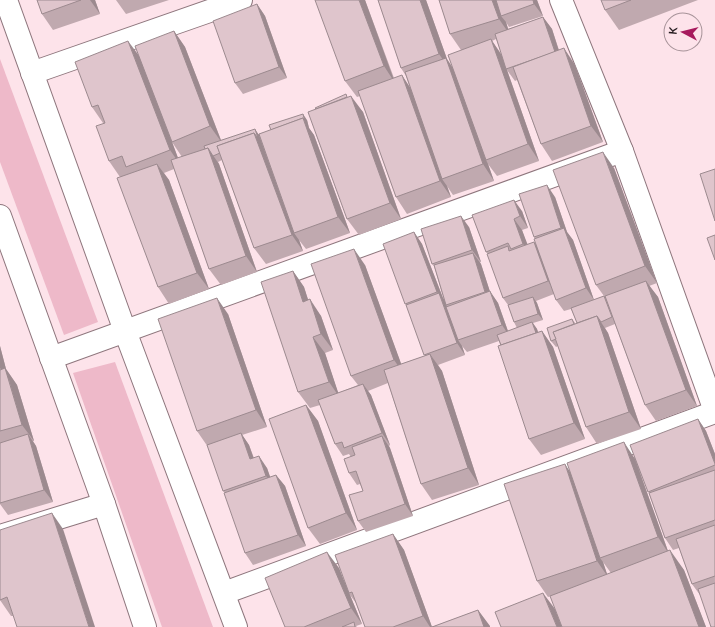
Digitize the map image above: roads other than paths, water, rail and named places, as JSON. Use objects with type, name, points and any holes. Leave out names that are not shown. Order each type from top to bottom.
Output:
[{"type":"street","points":[[6,0],[125,331],[236,627]]},
{"type":"street","points":[[32,73],[240,0]]},
{"type":"street","points":[[224,593],[715,412],[622,151],[561,0]]},
{"type":"street","points":[[51,358],[622,151]]},
{"type":"street","points":[[0,216],[104,504],[145,627]]},
{"type":"street","points":[[0,536],[104,504]]}]
